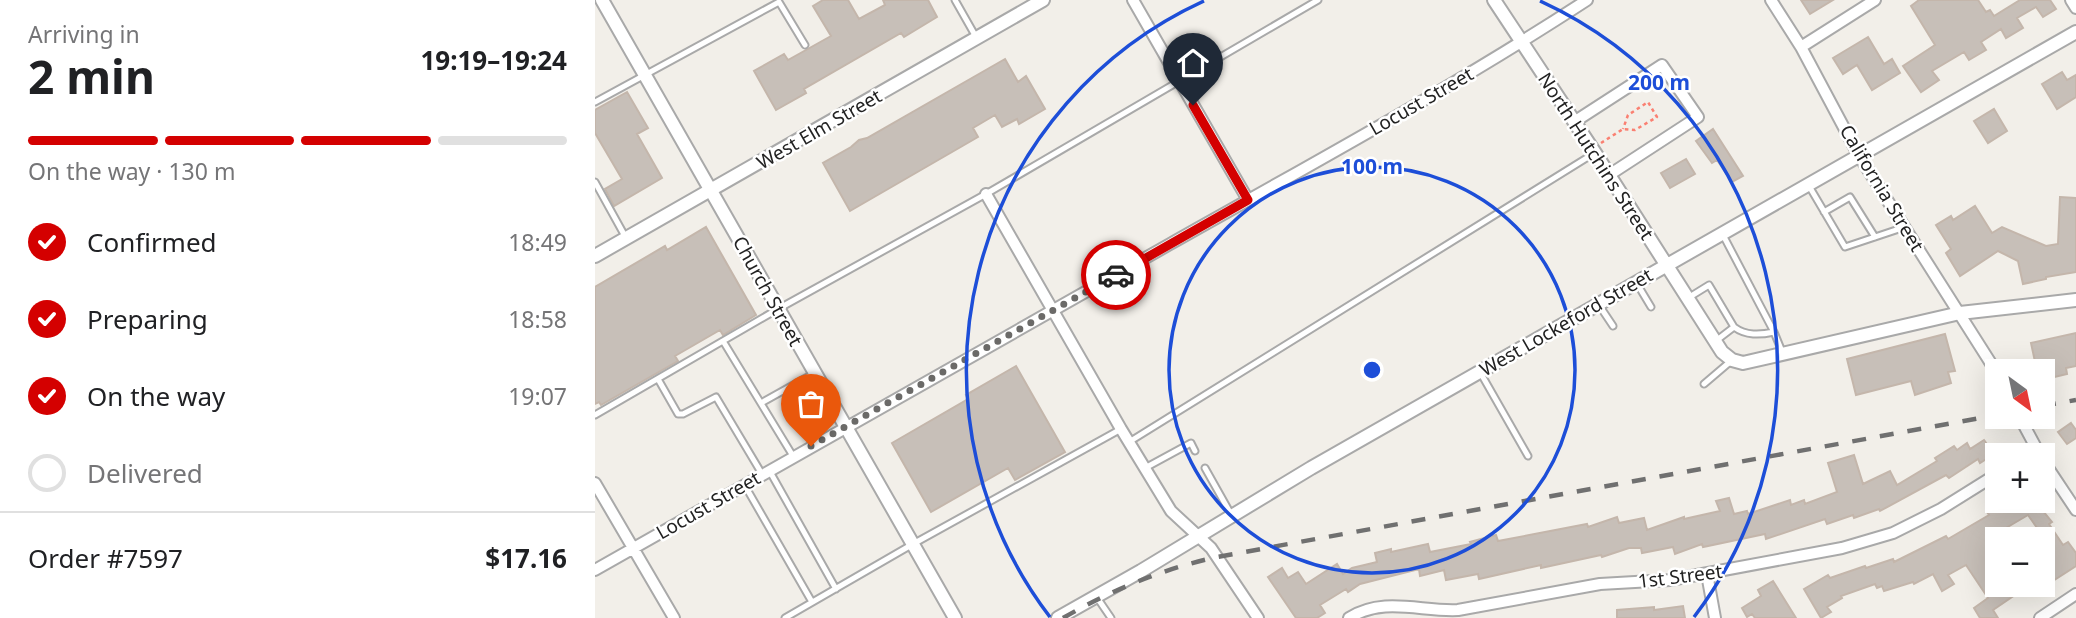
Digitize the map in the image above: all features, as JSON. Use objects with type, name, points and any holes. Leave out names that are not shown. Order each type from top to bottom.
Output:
[{"type":"street","name":"Church Street","points":[[602,0],[955,618]]},
{"type":"street","name":"West Elm Street","points":[[595,256],[1043,0]]},
{"type":"street","points":[[1133,0],[1248,200]]},
{"type":"street","name":"North Hutchins Street","points":[[1494,0],[1594,150],[1722,352],[1732,360]]},
{"type":"street","name":"Locust Street","points":[[595,570],[1248,200],[1522,42],[1587,0]]},
{"type":"street","name":"California Street","points":[[1772,0],[1801,47],[1858,154],[1988,359]]},
{"type":"street","points":[[1801,47],[1875,0]]},
{"type":"street","points":[[2071,0],[2076,8]]},
{"type":"street","name":"West Lockeford Street","points":[[1058,618],[1665,265],[2076,32]]},
{"type":"street","points":[[1574,121],[1662,65],[1698,117],[1609,175]]},
{"type":"street","points":[[986,194],[1121,429],[1176,517],[1211,548],[1258,618]]},
{"type":"street","points":[[1732,360],[1743,363],[1960,313],[2076,300]]},
{"type":"street","points":[[2055,481],[2076,510]]},
{"type":"street","name":"1st Street","points":[[1349,618],[1375,607],[1393,605],[1439,615],[1599,584],[1670,580],[1842,548],[1893,533],[1941,509],[1985,482]]},
{"type":"street","points":[[595,483],[674,618]]},
{"type":"street","points":[[1707,574],[1715,618]]},
{"type":"street","points":[[2041,618],[2076,594]]},
{"type":"lane","points":[[955,0],[977,38]]},
{"type":"lane","points":[[595,415],[778,309],[986,194],[1318,0]]},
{"type":"lane","points":[[595,102],[779,2],[805,45]]},
{"type":"lane","points":[[1129,442],[1594,150]]},
{"type":"lane","points":[[595,182],[626,238]]},
{"type":"lane","points":[[1807,184],[1845,247],[1905,227]]},
{"type":"lane","points":[[1824,212],[1850,197],[1875,237]]},
{"type":"lane","points":[[1722,233],[1783,354]]},
{"type":"lane","points":[[1636,282],[1651,307]]},
{"type":"lane","points":[[1688,299],[1709,285],[1734,327],[1740,332],[1758,335],[1774,332]]},
{"type":"lane","points":[[1598,304],[1612,326]]},
{"type":"lane","points":[[1715,341],[1734,327]]},
{"type":"lane","points":[[723,341],[793,456]]},
{"type":"lane","points":[[1704,384],[1732,360]]},
{"type":"lane","points":[[1480,372],[1528,456]]},
{"type":"lane","points":[[761,403],[815,373]]},
{"type":"lane","points":[[658,379],[678,414],[716,397],[836,589]]},
{"type":"lane","points":[[785,618],[1121,429]]},
{"type":"lane","points":[[1145,468],[1191,443],[1195,452]]},
{"type":"lane","points":[[1205,468],[1232,516]]},
{"type":"lane","points":[[744,484],[812,602]]},
{"type":"lane","points":[[1096,596],[1111,618]]},
{"type":"path","points":[[1594,150],[1623,129],[1628,115],[1648,102],[1657,117],[1635,130],[1623,129]]},
{"type":"building","points":[[823,0],[848,0],[859,19],[885,5],[883,0],[928,0],[937,17],[904,37],[901,33],[804,89],[806,93],[776,110],[754,71],[784,54],[788,60],[831,36],[813,6]]},
{"type":"building","points":[[1801,0],[1833,0],[1810,14]]},
{"type":"building","points":[[1919,0],[1978,0],[1986,12],[1990,10],[1994,16],[2020,0],[2050,0],[2056,9],[2043,17],[2036,7],[2017,18],[2023,28],[2006,38],[2001,29],[1981,42],[1986,50],[1969,60],[1964,52],[1932,71],[1939,80],[1921,92],[1903,66],[1935,45],[1911,6]]},
{"type":"building","points":[[1868,37],[1884,64],[1892,59],[1900,73],[1872,90],[1857,65],[1843,74],[1833,58]]},
{"type":"building","points":[[1005,59],[1018,82],[1026,76],[1045,109],[1019,124],[1017,119],[1002,127],[995,115],[973,128],[978,137],[850,211],[823,163],[859,140],[867,138]]},
{"type":"building","points":[[2062,72],[2067,80],[2076,75],[2076,97],[2057,109],[2042,84]]},
{"type":"building","points":[[627,92],[648,128],[637,134],[662,178],[614,206],[605,189],[622,179],[595,133],[595,110]]},
{"type":"building","points":[[1994,109],[2007,131],[1988,143],[1974,121]]},
{"type":"building","points":[[1713,129],[1743,176],[1732,182],[1717,160],[1712,163],[1696,141]]},
{"type":"building","points":[[1686,159],[1695,174],[1670,188],[1661,173]]},
{"type":"building","points":[[2060,197],[2076,198],[2076,272],[2023,284],[2018,261],[1998,251],[1960,276],[1946,253],[1951,249],[1936,225],[1951,216],[1953,220],[1975,206],[1992,233],[2002,227],[2046,246],[2058,244]]},
{"type":"building","points":[[706,227],[756,315],[723,335],[720,330],[675,356],[678,361],[601,405],[599,402],[595,404],[595,287],[665,246],[667,250]]},
{"type":"building","points":[[2076,333],[2076,366],[2066,368],[2067,374],[2055,377],[2055,359],[2034,359],[2031,343]]},
{"type":"building","points":[[1945,334],[1955,371],[1948,372],[1951,383],[1915,395],[1911,381],[1856,395],[1847,359]]},
{"type":"building","points":[[1016,366],[1065,452],[1015,480],[1008,468],[931,512],[892,443],[968,399],[966,395]]},
{"type":"building","points":[[2071,423],[2076,430],[2076,438],[2067,444],[2058,432]]},
{"type":"building","points":[[1984,440],[1985,460],[1980,463],[1978,459],[1949,478],[1946,475],[1880,511],[1879,509],[1854,518],[1853,515],[1827,524],[1825,519],[1766,539],[1765,534],[1703,547],[1702,544],[1675,554],[1673,547],[1642,553],[1641,548],[1629,548],[1602,557],[1601,555],[1541,568],[1541,565],[1479,579],[1478,574],[1446,580],[1444,570],[1420,576],[1419,569],[1360,584],[1348,592],[1346,589],[1320,605],[1325,613],[1317,618],[1296,618],[1268,577],[1282,568],[1288,578],[1298,572],[1306,584],[1337,564],[1343,574],[1352,568],[1377,562],[1375,553],[1391,549],[1391,552],[1428,544],[1430,552],[1471,544],[1470,542],[1496,535],[1498,541],[1587,524],[1588,527],[1617,517],[1619,523],[1644,518],[1647,530],[1684,517],[1720,511],[1716,501],[1729,498],[1734,514],[1747,511],[1748,514],[1790,500],[1791,505],[1804,500],[1805,504],[1837,492],[1828,463],[1854,455],[1863,484],[1890,471],[1897,485],[1937,461],[1935,458],[1954,446],[1957,450],[1967,443],[1970,449]]},
{"type":"building","points":[[1988,513],[2045,513],[2052,522],[2049,524],[2051,527],[2036,527],[2028,515],[2008,527],[1985,527],[1985,594],[1966,565],[1948,575],[1954,584],[1942,591],[1933,574],[1914,584],[1913,582],[1884,591],[1882,586],[1877,588],[1875,584],[1841,596],[1842,598],[1827,607],[1831,612],[1821,618],[1804,589],[1828,575],[1830,578],[1893,559],[1894,562],[1946,536],[1948,539],[1989,515]]},
{"type":"building","points":[[2055,533],[2063,545],[2068,542],[2076,553],[2076,566],[2055,580]]},
{"type":"building","points":[[1773,581],[1796,618],[1755,618],[1752,614],[1747,617],[1742,608],[1761,596],[1758,590]]},
{"type":"building","points":[[2012,597],[1993,610],[1998,618],[1980,618],[1974,608],[1988,598]]},
{"type":"building","points":[[1683,606],[1685,618],[1617,618],[1617,610],[1654,607],[1654,610]]},
{"type":"railway","points":[[2055,404],[2076,400]]},
{"type":"railway","points":[[1063,618],[1138,582],[1217,557],[1985,417]]},
{"type":"way so far","points":[[811,446],[1116,275]]},
{"type":"route","points":[[1116,275],[1248,200],[1193,105]]}]
